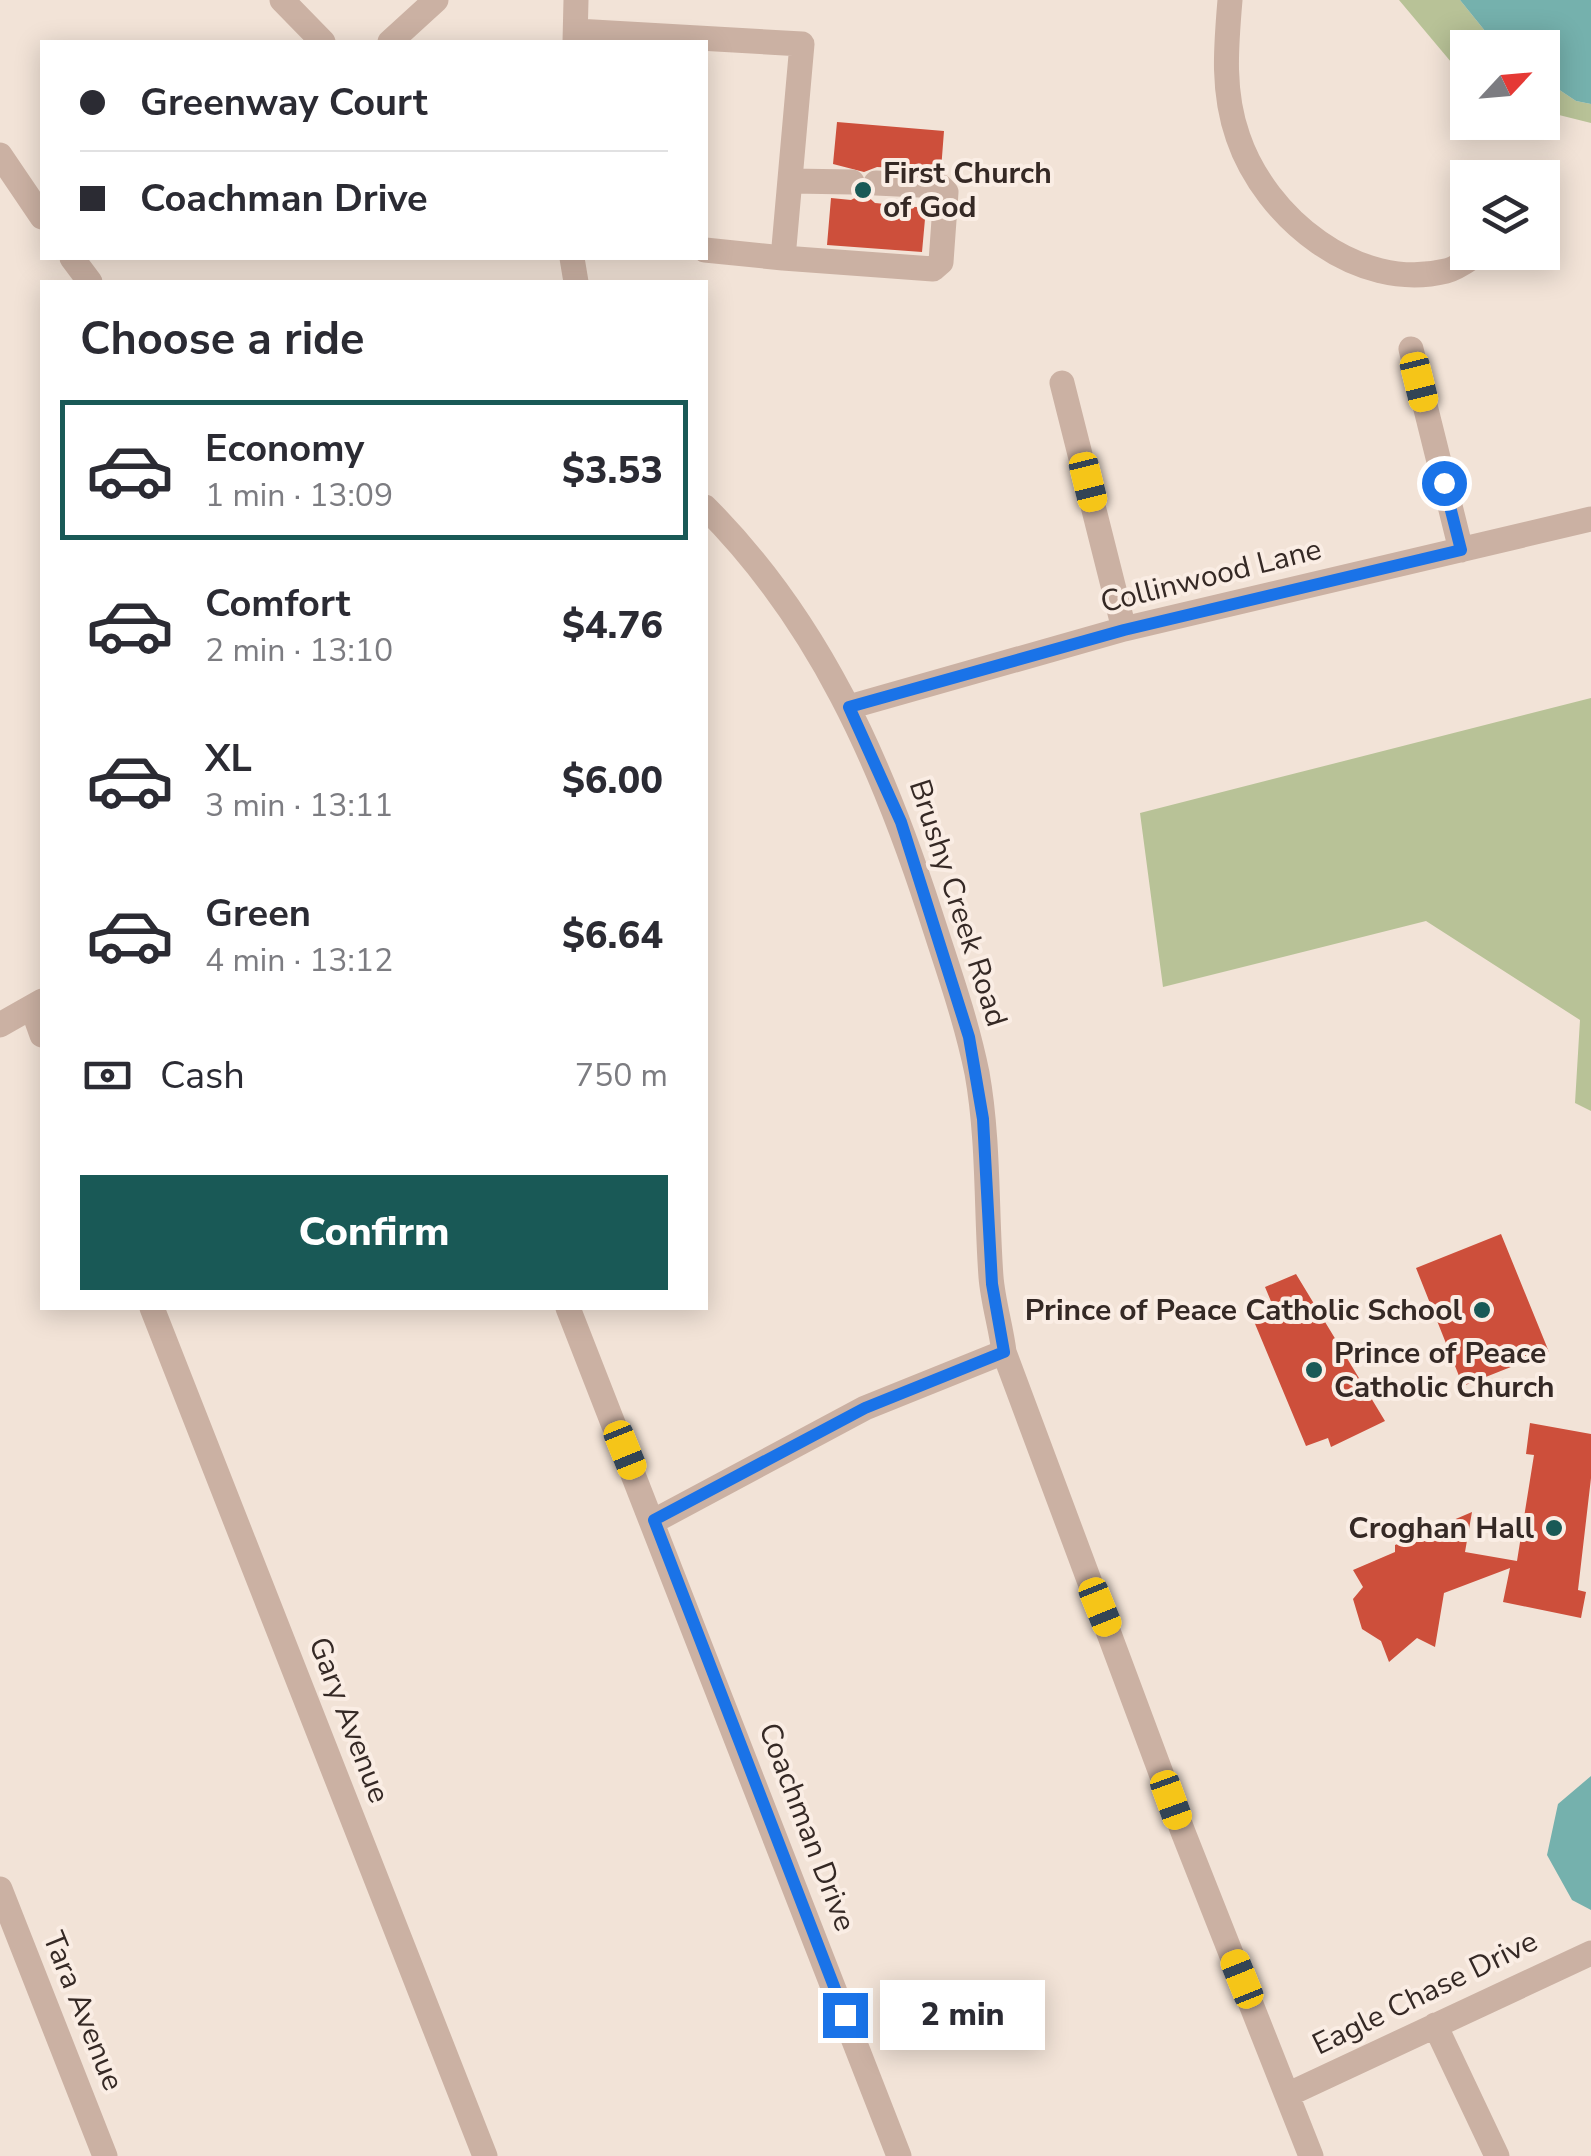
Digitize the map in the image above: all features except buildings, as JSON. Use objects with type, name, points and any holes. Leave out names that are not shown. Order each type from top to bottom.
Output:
[{"type":"street","points":[[282,0],[321,40]]},
{"type":"street","points":[[392,40],[436,0]]},
{"type":"street","points":[[576,0],[576,37],[673,40]]},
{"type":"street","points":[[1230,0],[1224,59],[1238,137],[1259,184],[1281,209],[1345,258],[1386,271],[1418,274],[1450,270]]},
{"type":"street","points":[[708,41],[802,44],[783,258]]},
{"type":"street","points":[[0,155],[40,214]]},
{"type":"street","points":[[708,250],[933,269],[941,262],[946,192],[940,186],[792,181]]},
{"type":"street","points":[[1411,349],[1461,550]]},
{"type":"street","points":[[1062,382],[1124,630]]},
{"type":"street","name":"Brushy Creek Road","points":[[708,509],[786,600],[849,707],[901,822],[969,1037],[983,1119],[992,1284],[1004,1352],[1182,1832],[1311,2156]]},
{"type":"street","name":"Collinwood Lane","points":[[849,707],[1124,630],[1591,520]]},
{"type":"street","points":[[0,1025],[37,1004]]},
{"type":"street","name":"Gary Avenue","points":[[153,1310],[486,2156]]},
{"type":"street","name":"Coachman Drive","points":[[569,1310],[900,2156]]},
{"type":"street","points":[[654,1520],[865,1408],[1004,1352]]},
{"type":"street","name":"Tara Avenue","points":[[0,1890],[105,2156]]},
{"type":"street","name":"Eagle Chase Drive","points":[[1287,2094],[1591,1953]]},
{"type":"street","points":[[1434,2025],[1497,2156]]},
{"type":"green space","points":[[1399,0],[1460,0],[1484,30],[1450,30],[1450,61]]},
{"type":"green space","points":[[1560,90],[1576,101],[1591,104],[1591,123],[1560,115]]},
{"type":"green space","points":[[1591,698],[1591,1111],[1575,1103],[1580,1020],[1426,921],[1163,987],[1140,813]]},
{"type":"water","points":[[1460,0],[1591,0],[1591,104],[1576,101],[1560,90],[1560,30],[1484,30]]},
{"type":"water","points":[[1591,1776],[1591,1910],[1572,1900],[1547,1855],[1558,1804]]},
{"type":"place","name":"First Church of God","points":[[863,190]]},
{"type":"place","name":"Prince of Peace Catholic School","points":[[1482,1310]]},
{"type":"place","name":"Prince of Peace Catholic Church","points":[[1314,1370]]},
{"type":"place","name":"Croghan Hall","points":[[1554,1528]]},
{"type":"route","points":[[845,2015],[654,1520],[865,1408],[1004,1352],[992,1284],[983,1119],[969,1037],[901,822],[849,707],[1124,630],[1461,550],[1444,483]]}]
